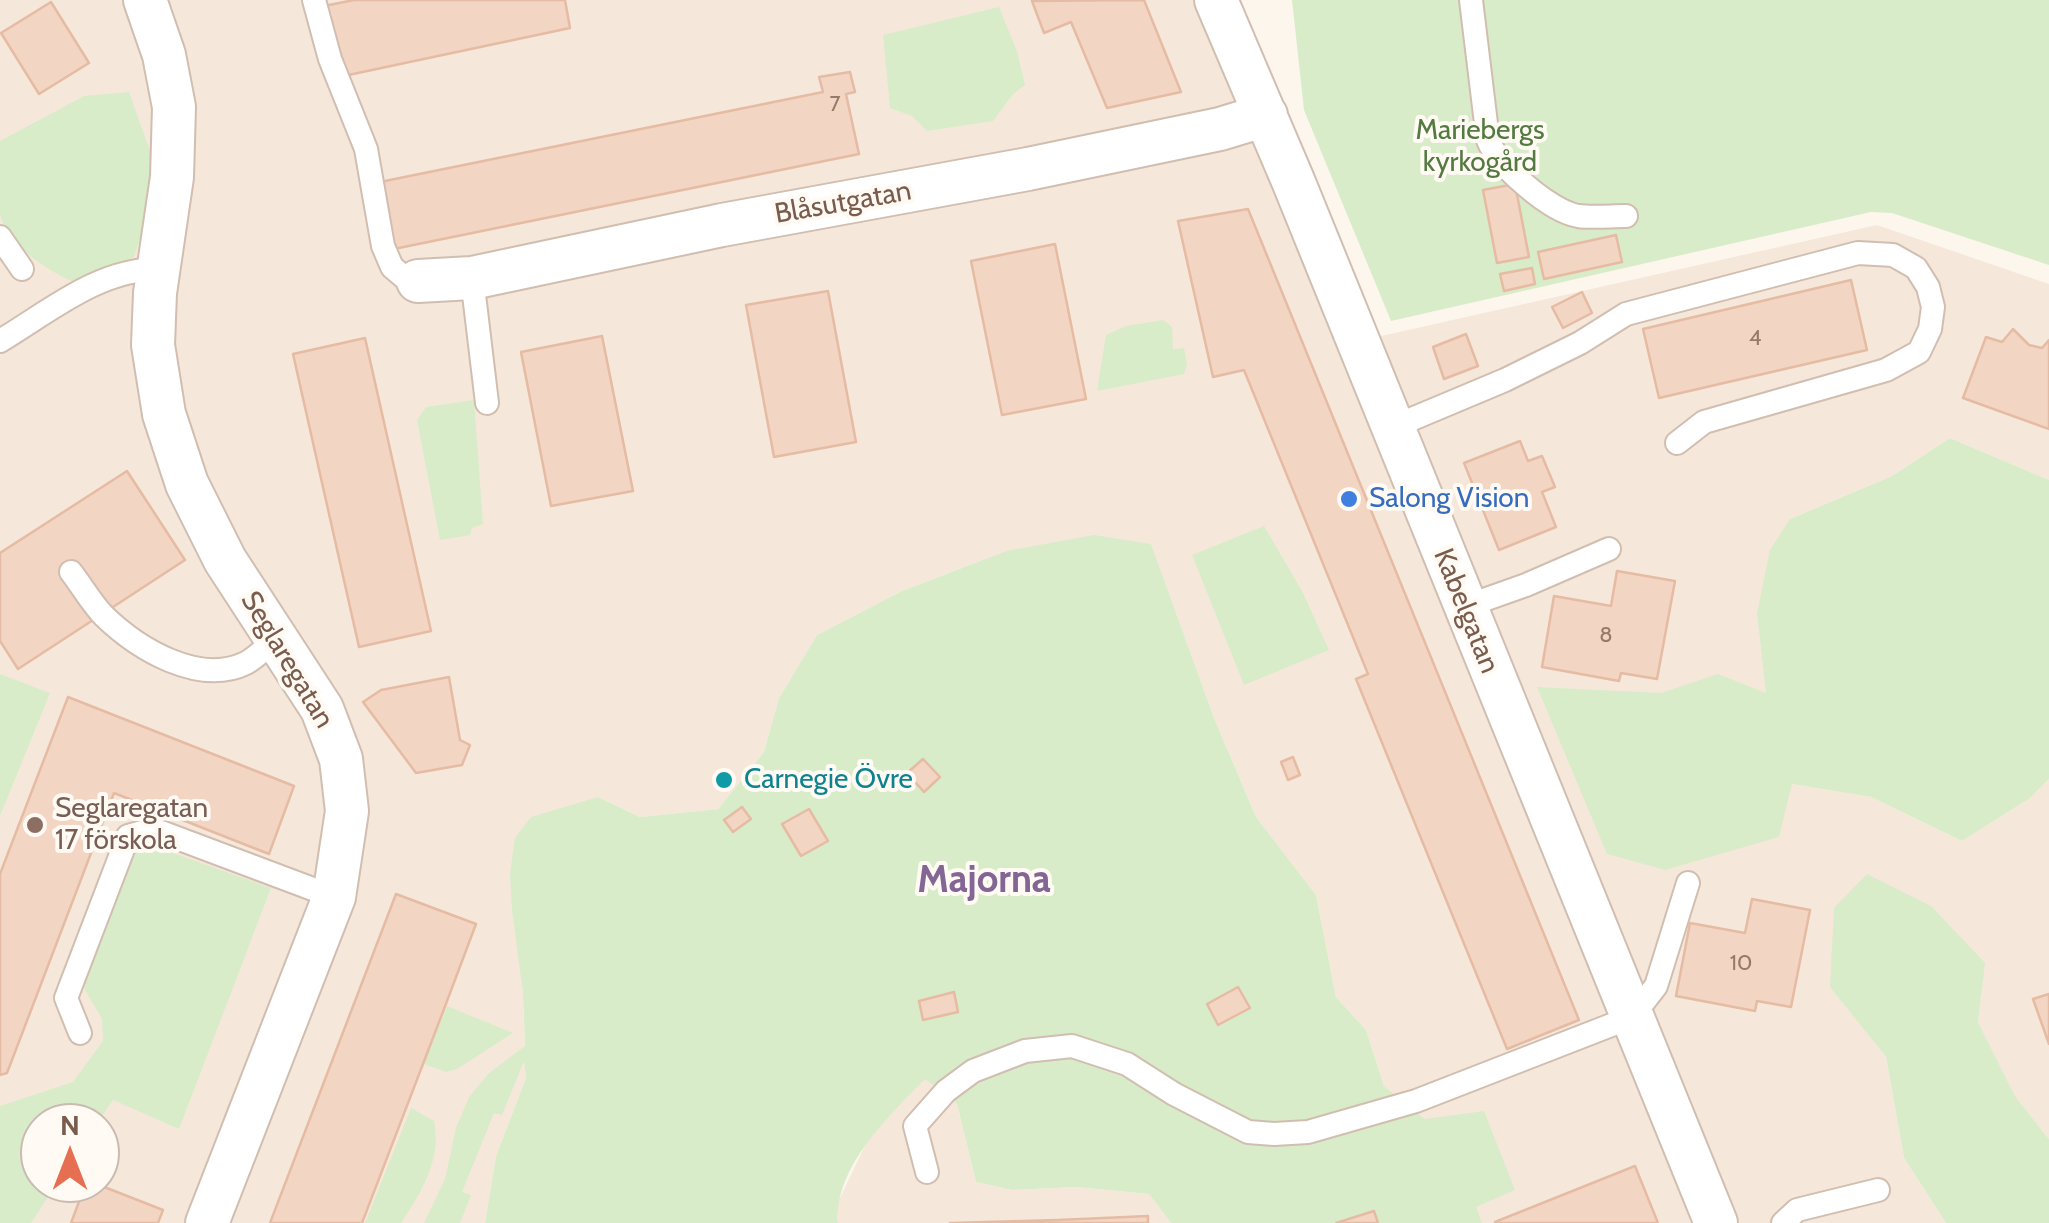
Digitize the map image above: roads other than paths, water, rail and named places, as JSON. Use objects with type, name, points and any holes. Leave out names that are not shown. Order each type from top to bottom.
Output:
[{"type":"street","name":"Seglaregatan","points":[[144,0],[164,55],[174,107],[172,177],[153,344],[164,414],[188,484],[225,560],[322,709],[341,759],[347,811],[334,897],[207,1223]]},
{"type":"street","name":"Kabelgatan","points":[[1216,0],[1716,1223]]},
{"type":"street","name":"Blåsutgatan","points":[[418,281],[472,278],[722,225],[1201,133],[1266,115]]},
{"type":"lane","points":[[314,0],[330,59],[366,150],[383,246],[392,267],[406,278],[418,281]]},
{"type":"lane","points":[[1470,0],[1493,154],[1552,205],[1575,216],[1626,216]]},
{"type":"lane","points":[[0,237],[22,269]]},
{"type":"lane","points":[[1393,428],[1505,380],[1580,343],[1626,314],[1858,254],[1893,255],[1916,268],[1934,307],[1930,329],[1919,352],[1886,370],[1704,422],[1677,443]]},
{"type":"lane","points":[[0,341],[108,276],[159,270]]},
{"type":"lane","points":[[472,278],[487,403]]},
{"type":"lane","points":[[1464,606],[1526,585],[1609,549]]},
{"type":"lane","points":[[71,572],[104,616],[142,645],[178,664],[218,671],[247,662],[277,638]]},
{"type":"lane","points":[[80,1033],[66,998],[128,836],[149,830],[161,832],[334,897]]},
{"type":"lane","points":[[927,1172],[915,1126],[946,1090],[973,1070],[1025,1051],[1072,1046],[1097,1053],[1127,1064],[1174,1094],[1248,1132],[1308,1132],[1416,1101],[1632,1017],[1656,986],[1688,882]]},
{"type":"lane","points":[[1783,1223],[1797,1210],[1878,1190]]},
{"type":"place","name":"Salong Vision","points":[[1349,499]]},
{"type":"place","name":"Carnegie Övre","points":[[724,780]]},
{"type":"place","name":"Seglaregatan 17 förskola","points":[[35,825]]},
{"type":"district","name":"Majorna","points":[[984,881]]},
{"type":"park label","name":"Mariebergs kyrkogård","points":[[1480,147]]}]
